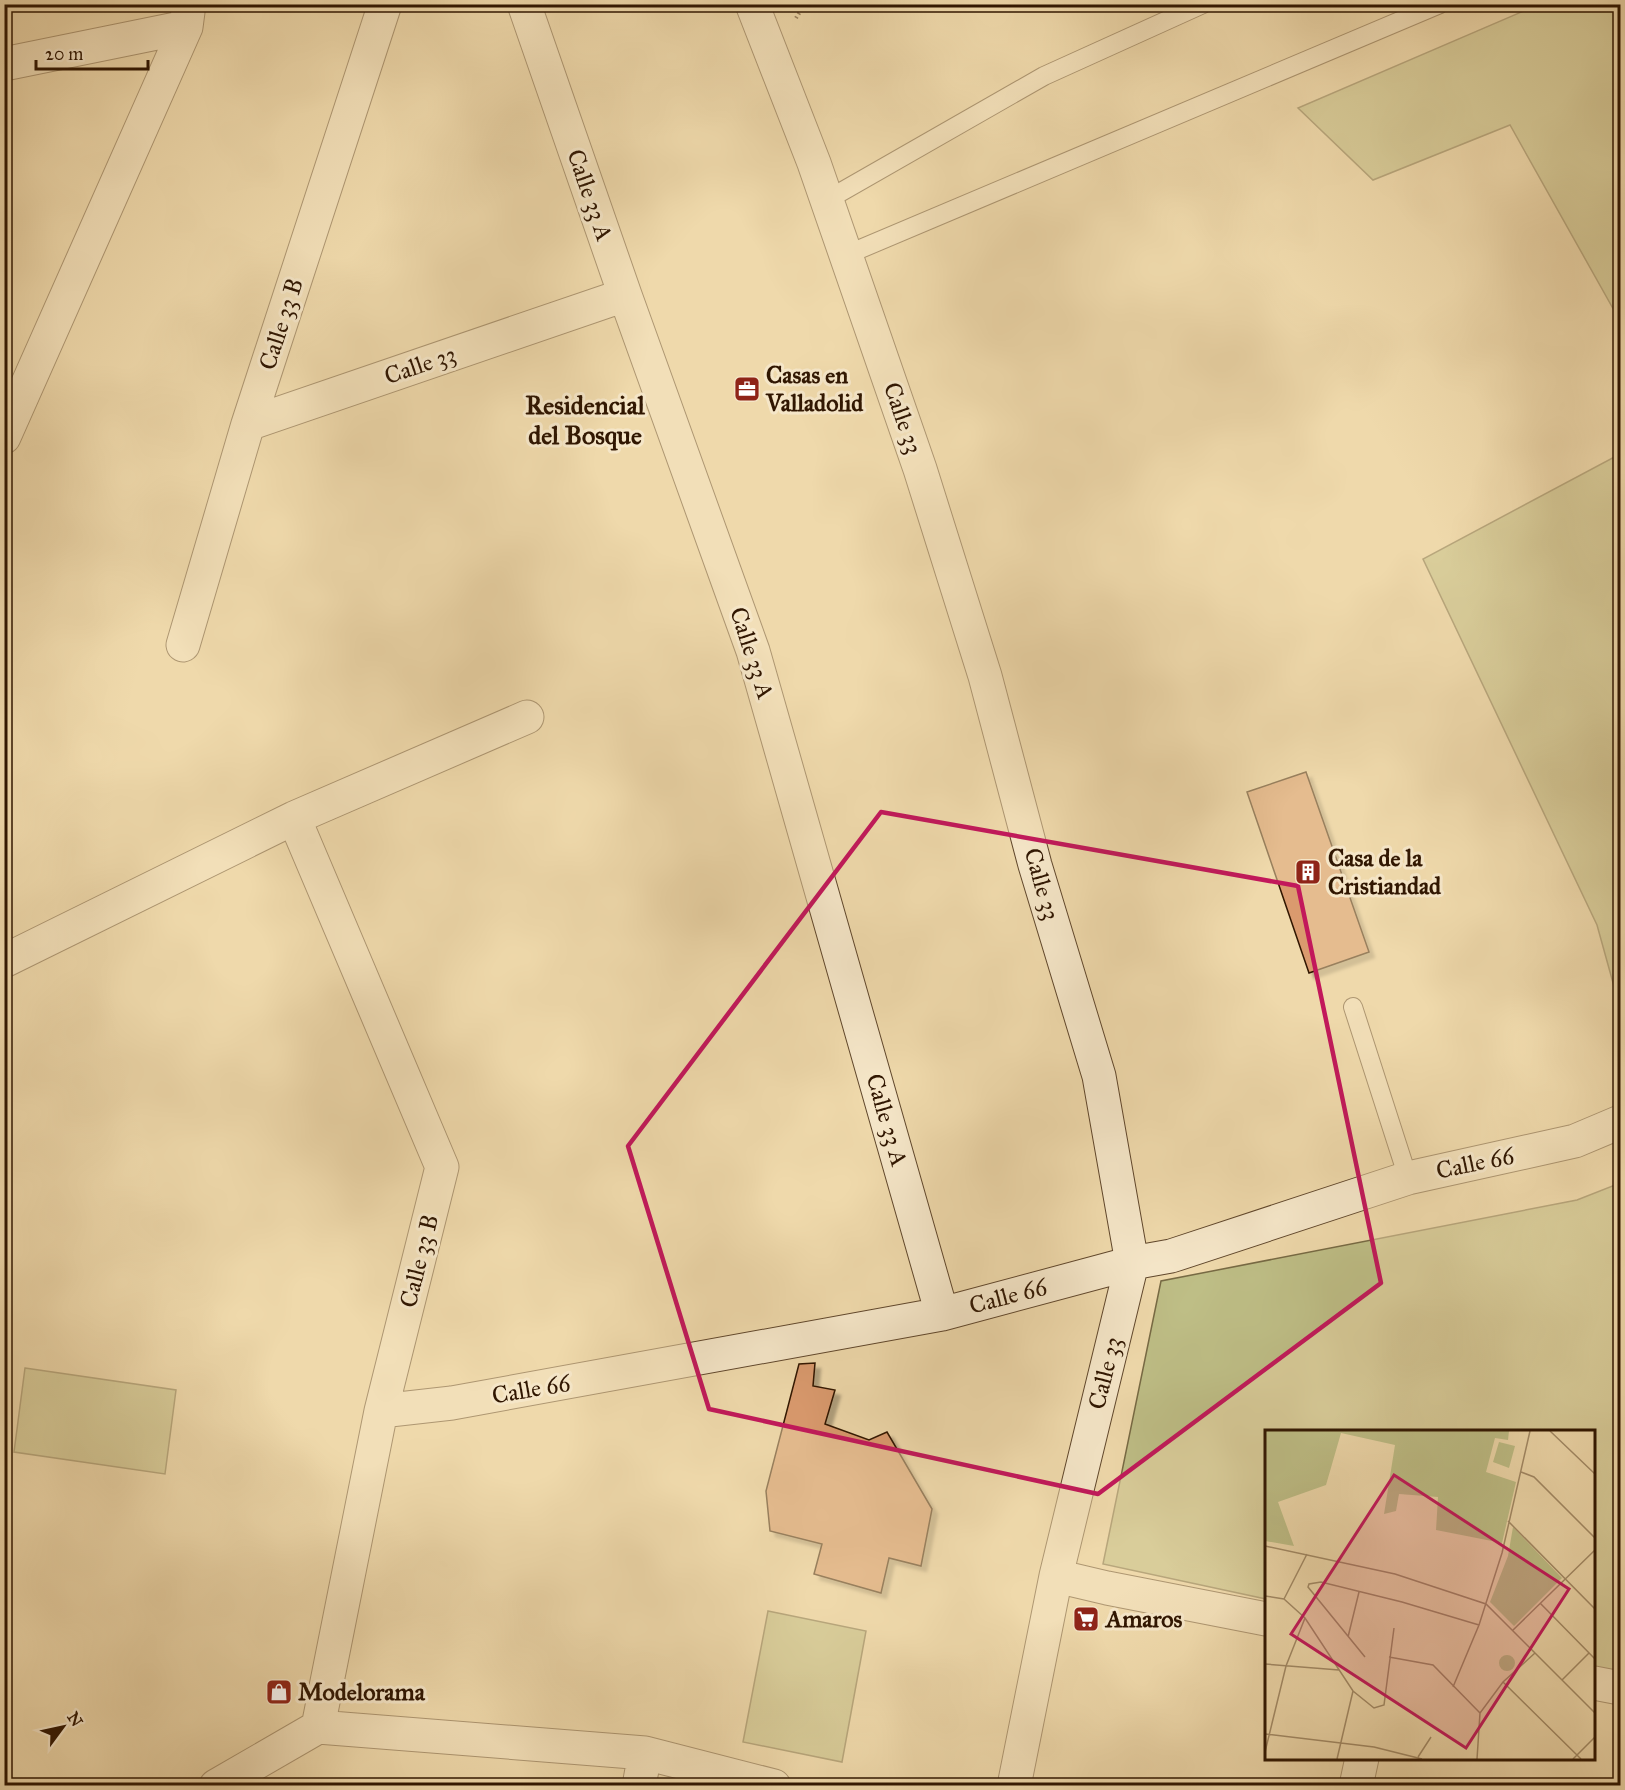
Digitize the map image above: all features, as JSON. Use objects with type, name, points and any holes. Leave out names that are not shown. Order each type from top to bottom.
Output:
[{"type":"street","name":"Calle 33 B","points":[[183,645],[248,424],[385,4]]},
{"type":"street","name":"Calle 33 A","points":[[524,4],[625,295],[753,651],[942,1314]]},
{"type":"street","name":"Calle 33","points":[[752,4],[827,200],[920,469],[981,665],[1035,865],[1099,1076],[1132,1263],[1056,1576],[1014,1785]]},
{"type":"street","points":[[4,64],[188,16]]},
{"type":"street","points":[[4,438],[188,16]]},
{"type":"street","name":"Calle 33","points":[[248,424],[625,295]]},
{"type":"street","points":[[4,961],[294,818],[527,717]]},
{"type":"street","name":"Calle 33 B","points":[[294,818],[442,1167],[381,1412],[318,1727]]},
{"type":"street","name":"Calle 66","points":[[381,1412],[452,1403],[942,1314],[1132,1263],[1171,1256],[1408,1178],[1575,1141],[1620,1122]]},
{"type":"street","points":[[1056,1576],[1265,1619]]},
{"type":"street","points":[[1595,1683],[1620,1688]]},
{"type":"street","points":[[216,1785],[318,1727],[645,1753],[774,1785]]},
{"type":"street","points":[[639,1785],[645,1753]]},
{"type":"street","points":[[1356,1785],[1362,1760]]},
{"type":"lane","points":[[827,200],[1044,76],[1203,4]]},
{"type":"lane","points":[[846,255],[1440,4]]},
{"type":"lane","points":[[1353,1007],[1408,1178]]},
{"type":"highlighted area","points":[[881,812],[1298,886],[1381,1283],[1098,1494],[709,1409],[628,1146]]},
{"type":"green space","points":[[1540,4],[1620,5],[1620,321],[1510,125],[1373,180],[1298,108]]},
{"type":"green space","points":[[1620,454],[1620,1008],[1597,925],[1423,559]]},
{"type":"green space","points":[[1620,1183],[1620,1676],[1595,1670],[1595,1430],[1265,1430],[1265,1599],[1103,1564],[1161,1281],[1577,1200]]},
{"type":"green space","points":[[25,1368],[176,1390],[165,1474],[14,1452]]},
{"type":"green space","points":[[768,1611],[866,1631],[842,1762],[743,1742]]},
{"type":"building","name":"Casa de la Cristiandad","points":[[1306,772],[1369,952],[1309,973],[1247,792]]},
{"type":"building","name":"Casa de la Cristiandad","points":[[1306,772],[1369,952],[1309,973],[1247,792]]},
{"type":"building","points":[[815,1363],[813,1386],[835,1390],[825,1424],[869,1440],[887,1432],[932,1509],[921,1566],[889,1558],[881,1593],[814,1574],[822,1544],[770,1531],[766,1491],[799,1364]]},
{"type":"place","name":"Casas en Valladolid","points":[[747,389]]},
{"type":"place","name":"Casa de la Cristiandad","points":[[1308,872]]},
{"type":"place","name":"Amaros","points":[[1086,1619]]},
{"type":"place","name":"Modelorama","points":[[279,1692]]},
{"type":"district","name":"Residencial del Bosque","points":[[585,420]]}]
